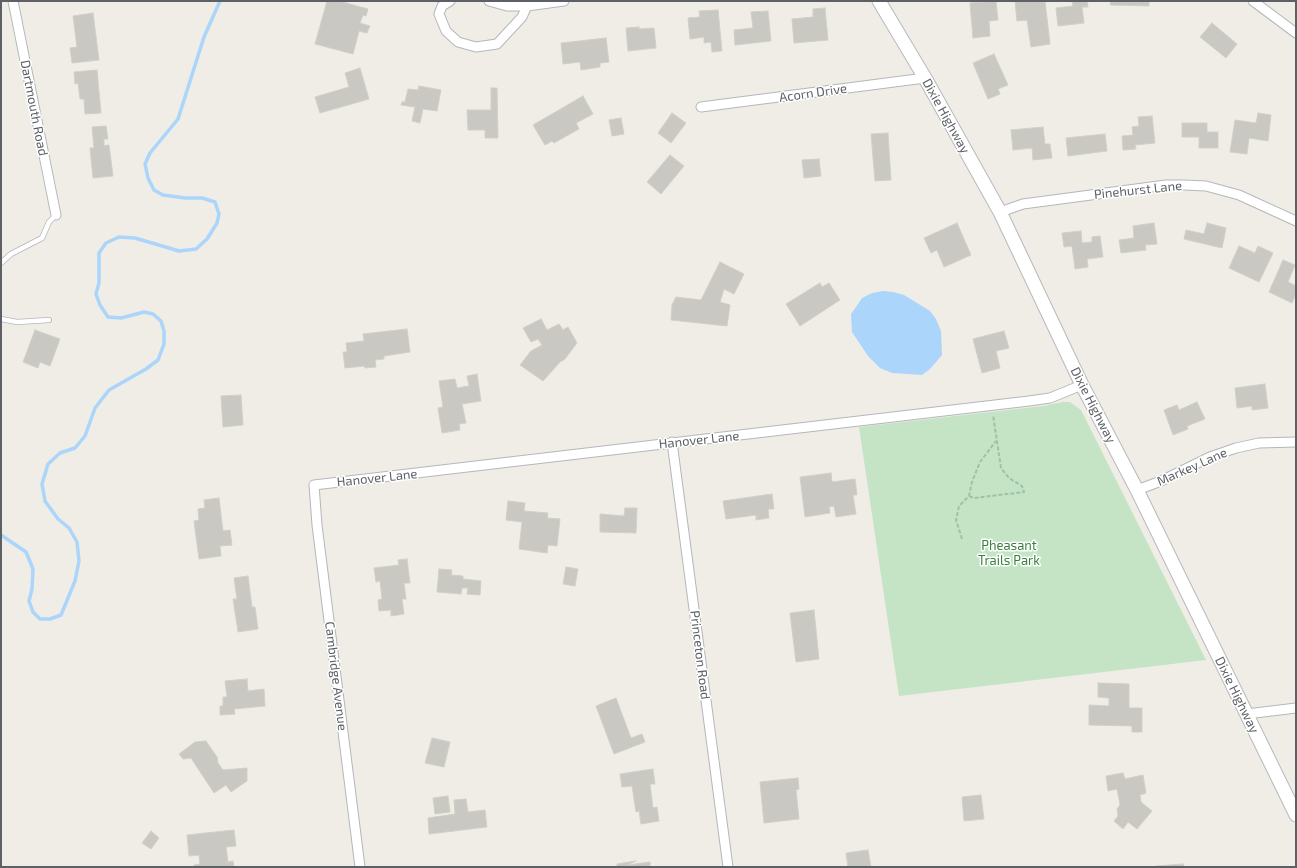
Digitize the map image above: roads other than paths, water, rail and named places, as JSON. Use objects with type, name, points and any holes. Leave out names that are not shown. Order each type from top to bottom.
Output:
[{"type":"main road","name":"Dixie Highway","points":[[879,1],[925,78],[1000,212],[1082,385],[1137,490],[1296,815]]},
{"type":"street","name":"Dartmouth Road","points":[[13,1],[56,215]]},
{"type":"street","points":[[450,1],[442,6],[439,14],[446,31],[458,42],[476,47],[498,44],[522,17],[527,6]]},
{"type":"street","points":[[489,1],[507,6],[527,6],[564,1]]},
{"type":"street","points":[[1253,1],[1296,33]]},
{"type":"street","name":"Acorn Drive","points":[[701,107],[925,78]]},
{"type":"street","name":"Pinehurst Lane","points":[[1000,212],[1023,204],[1166,185],[1184,185],[1206,186],[1239,195],[1296,220]]},
{"type":"street","name":"Hanover Lane","points":[[314,485],[672,442],[992,406],[1050,398],[1082,385]]},
{"type":"street","name":"Princeton Road","points":[[672,442],[728,867]]},
{"type":"street","name":"Markey Lane","points":[[1137,490],[1161,481],[1210,457],[1236,448],[1259,443],[1296,442]]},
{"type":"street","name":"Cambridge Avenue","points":[[314,485],[319,545],[360,867]]},
{"type":"street","points":[[1246,714],[1296,708]]},
{"type":"lane","points":[[1,263],[11,254],[42,238],[49,222],[56,215]]},
{"type":"lane","points":[[1,319],[17,322],[49,320]]},
{"type":"water","points":[[883,291],[904,295],[930,311],[936,319],[941,331],[942,355],[930,369],[922,375],[892,373],[880,368],[868,356],[852,332],[851,314],[862,298],[872,293]]},
{"type":"waterway","points":[[1,535],[26,552],[33,569],[32,589],[29,601],[33,612],[40,619],[50,619],[61,615],[75,581],[79,561],[77,542],[69,528],[58,519],[45,501],[42,484],[48,464],[60,453],[75,448],[85,436],[95,408],[109,390],[146,369],[158,360],[164,344],[164,331],[161,321],[153,314],[144,312],[121,318],[108,317],[100,305],[96,294],[99,283],[99,253],[106,243],[119,237],[135,238],[179,251],[196,249],[207,239],[217,223],[219,214],[215,202],[202,198],[185,198],[163,195],[154,190],[148,178],[145,164],[150,153],[178,119],[204,37],[220,1]]},
{"type":"park label","name":"Pheasant Trails Park","points":[[1009,554]]}]
